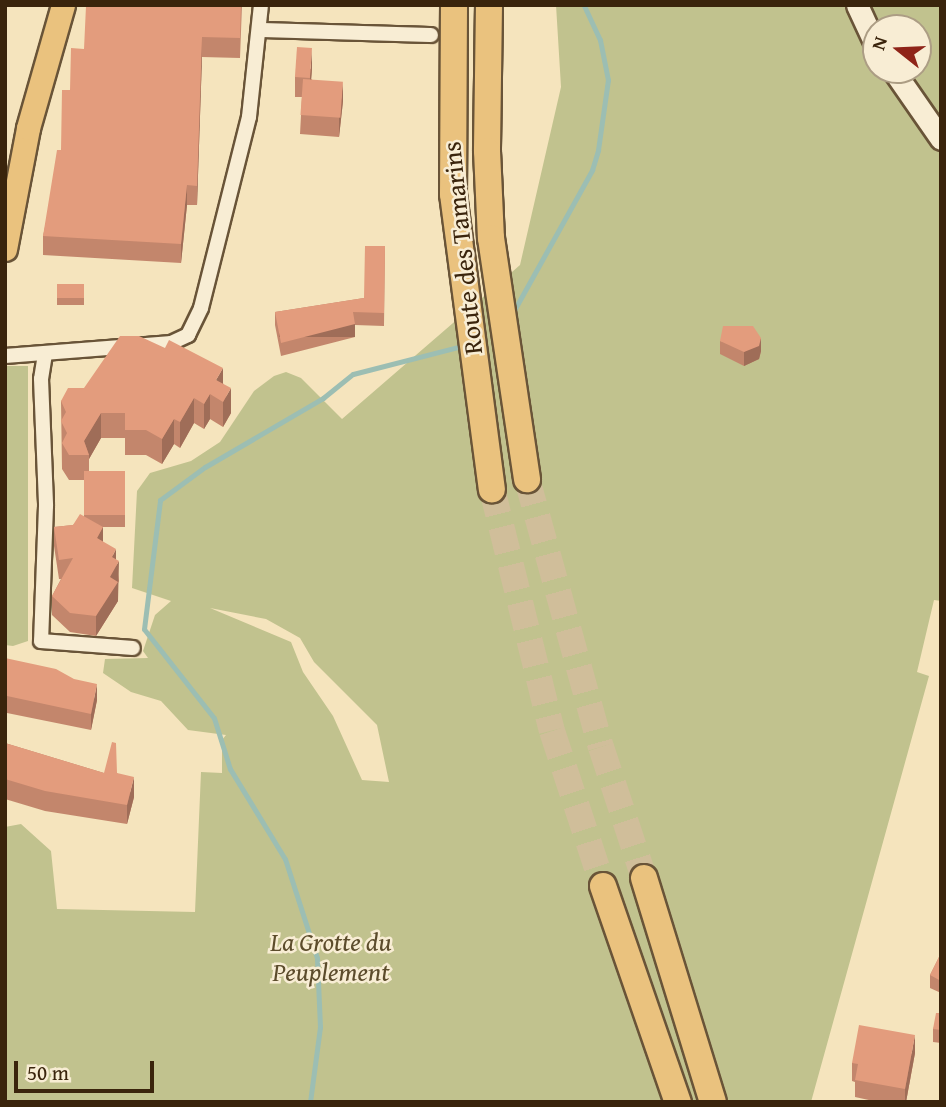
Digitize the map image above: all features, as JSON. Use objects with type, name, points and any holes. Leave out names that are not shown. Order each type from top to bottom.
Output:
[{"type":"highway","name":"Route des Tamarins","points":[[454,5],[453,194],[492,489]]},
{"type":"highway","name":"Route des Tamarins","points":[[489,5],[486,151],[491,238],[527,479]]},
{"type":"highway","points":[[644,878],[713,1102]]},
{"type":"highway","points":[[603,886],[678,1102]]},
{"type":"main road","points":[[6,241],[28,128],[47,5]]},
{"type":"main road","points":[[28,128],[63,5]]},
{"type":"main road","points":[[903,84],[937,133]]},
{"type":"street","points":[[5,356],[171,343],[188,335],[201,308],[249,117],[261,30],[261,5]]},
{"type":"street","points":[[261,30],[431,35]]},
{"type":"street","points":[[45,354],[41,379],[46,506],[41,641],[133,648]]},
{"type":"green space","name":"La Grotte du Peuplement","points":[[556,5],[941,5],[941,601],[934,600],[917,672],[929,676],[811,1102],[5,1102],[5,827],[21,824],[51,851],[57,909],[195,912],[201,772],[222,773],[222,740],[226,735],[188,730],[161,701],[131,692],[103,673],[105,659],[148,658],[143,651],[155,615],[171,601],[132,588],[137,491],[150,473],[191,461],[220,442],[254,391],[274,376],[286,372],[301,378],[342,419],[520,265],[561,87]],"holes":[[[210,608],[266,619],[300,638],[314,662],[377,725],[389,782],[362,780],[333,716],[303,672],[291,642]]]},
{"type":"green space","points":[[5,366],[28,366],[28,641],[13,646],[5,645]]},
{"type":"building","points":[[241,5],[240,38],[202,37],[197,186],[187,185],[181,244],[43,236],[57,150],[61,150],[62,90],[70,90],[71,48],[84,49],[86,6]]},
{"type":"building","points":[[297,47],[312,48],[310,78],[295,77]]},
{"type":"building","points":[[303,79],[343,82],[340,118],[300,115]]},
{"type":"building","points":[[365,246],[385,246],[384,313],[353,312],[355,324],[281,343],[275,312],[364,298]]},
{"type":"building","points":[[57,284],[84,284],[84,298],[57,298]]},
{"type":"building","points":[[723,326],[753,326],[761,338],[759,346],[744,352],[720,341]]},
{"type":"building","points":[[120,336],[139,336],[165,348],[169,340],[223,368],[216,380],[231,388],[223,402],[210,394],[204,404],[194,398],[180,422],[174,419],[162,439],[146,430],[125,430],[125,413],[101,413],[84,441],[89,455],[69,455],[62,443],[67,433],[61,421],[66,412],[61,401],[68,388],[84,388]]},
{"type":"building","points":[[84,471],[125,471],[125,515],[84,515]]},
{"type":"building","points":[[80,514],[103,527],[97,538],[116,549],[112,557],[119,561],[110,577],[118,582],[96,616],[70,613],[52,596],[73,558],[59,560],[54,527],[73,525]]},
{"type":"building","points":[[5,658],[56,669],[74,679],[97,684],[91,714],[7,696],[5,710]]},
{"type":"building","points":[[112,742],[116,743],[117,773],[134,777],[127,805],[45,791],[5,779],[5,743],[104,773]]},
{"type":"building","points":[[941,953],[941,981],[930,975]]},
{"type":"building","points":[[936,1013],[941,1013],[941,1030],[933,1029]]},
{"type":"building","points":[[859,1025],[915,1035],[905,1089],[855,1080],[858,1064],[852,1063]]},
{"type":"waterway","points":[[512,314],[592,170],[598,150],[608,80],[600,40],[584,5]]},
{"type":"waterway","points":[[310,1102],[320,1027],[317,958],[285,859],[230,769],[214,718],[144,629],[160,500],[205,467],[323,398],[353,374],[466,345]]},
{"type":"tunnel","points":[[527,479],[601,747],[644,878]]},
{"type":"tunnel","points":[[492,489],[552,731],[603,886]]}]
